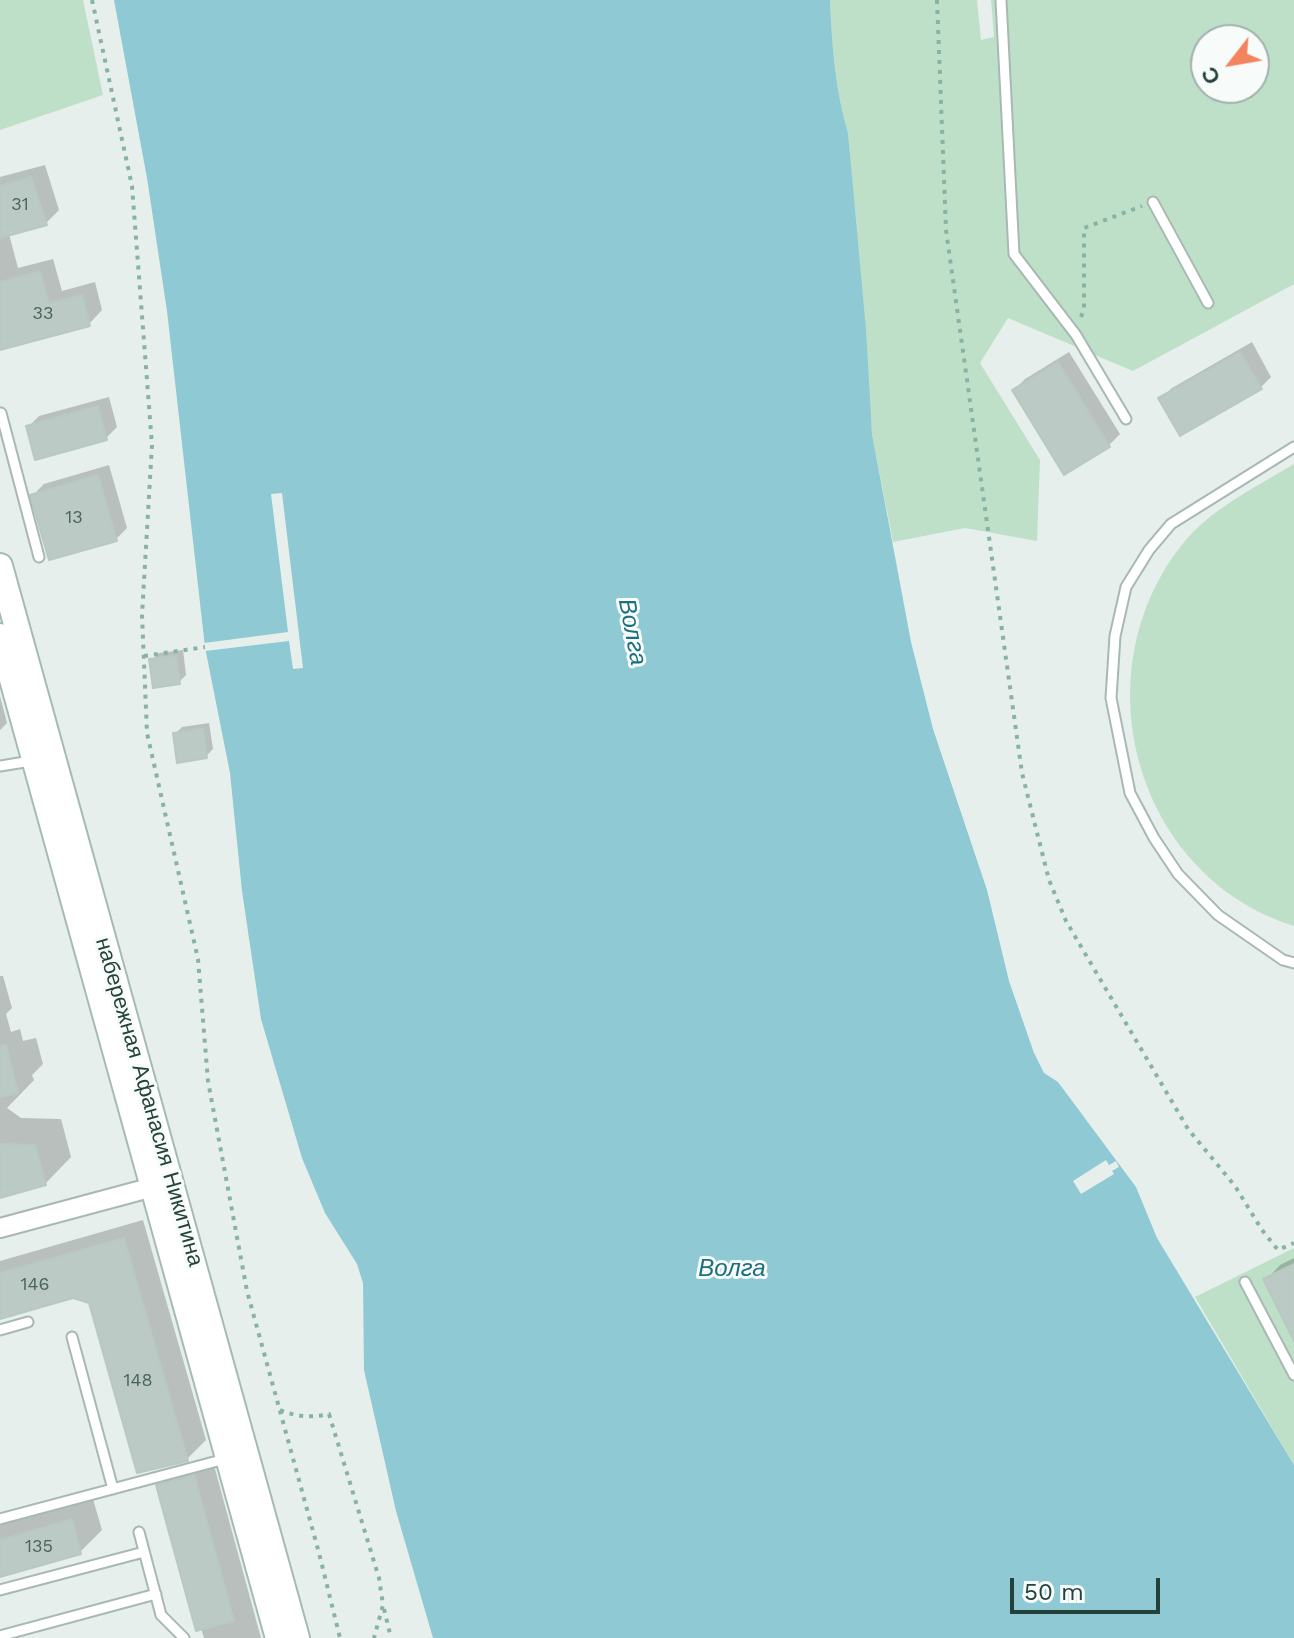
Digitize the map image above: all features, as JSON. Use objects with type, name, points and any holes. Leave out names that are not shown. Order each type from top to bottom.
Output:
[{"type":"main road","name":"набережная Афанасия Никитина","points":[[0,566],[297,1638]]},
{"type":"main road","name":"набережная Афанасия Никитина","points":[[0,636],[5,672],[34,760],[278,1638]]},
{"type":"street","points":[[0,1228],[153,1187]]},
{"type":"lane","points":[[1001,0],[1014,254],[1076,335],[1126,419]]},
{"type":"lane","points":[[1153,202],[1208,303]]},
{"type":"lane","points":[[1,413],[4,443],[39,557]]},
{"type":"lane","points":[[1294,447],[1171,524],[1149,550],[1126,587],[1115,636],[1111,698],[1130,793],[1178,874],[1218,915],[1283,960],[1294,963]]},
{"type":"lane","points":[[0,766],[34,760]]},
{"type":"lane","points":[[1245,1282],[1294,1375]]},
{"type":"lane","points":[[0,1330],[28,1322]]},
{"type":"lane","points":[[72,1337],[113,1489]]},
{"type":"lane","points":[[0,1519],[228,1458]]},
{"type":"lane","points":[[139,1532],[161,1615],[184,1638]]},
{"type":"lane","points":[[0,1590],[144,1552]]},
{"type":"lane","points":[[0,1636],[156,1594]]},
{"type":"path","points":[[92,0],[132,186],[152,445],[142,615],[147,733],[198,959],[208,1081],[247,1291],[340,1638]]},
{"type":"path","points":[[937,0],[946,230],[1022,773],[1049,880],[1066,921],[1188,1129],[1235,1186],[1278,1250],[1294,1243]]},
{"type":"path","points":[[1076,335],[1084,309],[1084,228],[1153,202]]},
{"type":"path","points":[[144,656],[205,647]]},
{"type":"path","points":[[280,1410],[297,1416],[329,1414],[379,1578],[391,1638]]},
{"type":"path","points":[[374,1638],[383,1605]]},
{"type":"green space","points":[[0,0],[83,0],[103,95],[0,130]]},
{"type":"green space","points":[[830,0],[977,0],[981,40],[994,37],[991,0],[1294,0],[1294,284],[1133,371],[1008,318],[980,363],[1040,460],[1037,541],[965,528],[893,542],[872,434],[848,133],[833,51]]},
{"type":"green space","points":[[1294,464],[1294,926],[1239,900],[1194,862],[1161,816],[1139,762],[1130,706],[1135,648],[1153,592],[1185,541],[1222,508]]},
{"type":"green space","points":[[1294,1248],[1294,1465],[1195,1297]]},
{"type":"water","name":"Волга","points":[[114,0],[830,0],[835,67],[848,133],[872,434],[911,642],[933,729],[987,890],[1009,981],[1034,1053],[1044,1073],[1058,1082],[1136,1187],[1157,1238],[1294,1465],[1294,1638],[433,1638],[396,1511],[364,1370],[363,1283],[357,1264],[325,1213],[302,1158],[261,1019],[242,891],[230,773],[205,647],[167,311],[147,178]]},
{"type":"pier","points":[[282,493],[303,668],[293,669],[289,641],[205,651],[204,643],[288,632],[271,494]]},
{"type":"pier","points":[[1106,1160],[1109,1165],[1116,1161],[1119,1167],[1112,1171],[1114,1174],[1081,1194],[1073,1181]]},
{"type":"building","points":[[31,177],[47,225],[0,238],[0,186]]},
{"type":"building","points":[[40,271],[49,303],[82,295],[90,326],[0,350],[0,282]]},
{"type":"building","points":[[1240,352],[1262,389],[1180,436],[1158,398]]},
{"type":"building","points":[[1058,362],[1110,447],[1064,475],[1012,390]]},
{"type":"building","points":[[98,406],[107,440],[35,460],[26,426]]},
{"type":"building","points":[[98,475],[117,541],[49,560],[30,495]]},
{"type":"building","points":[[176,656],[180,684],[153,688],[149,659]]},
{"type":"building","points":[[203,729],[207,758],[177,763],[173,733]]},
{"type":"building","points":[[6,1045],[18,1093],[0,1097],[0,1046]]},
{"type":"building","points":[[0,1144],[35,1145],[46,1185],[0,1198]]},
{"type":"building","points":[[124,1238],[188,1461],[137,1473],[89,1303],[73,1298],[0,1319],[0,1273]]},
{"type":"building","points":[[1294,1264],[1294,1341],[1263,1279]]},
{"type":"building","points":[[194,1475],[234,1621],[196,1631],[156,1485]]},
{"type":"building","points":[[72,1519],[81,1554],[0,1577],[0,1540]]}]
